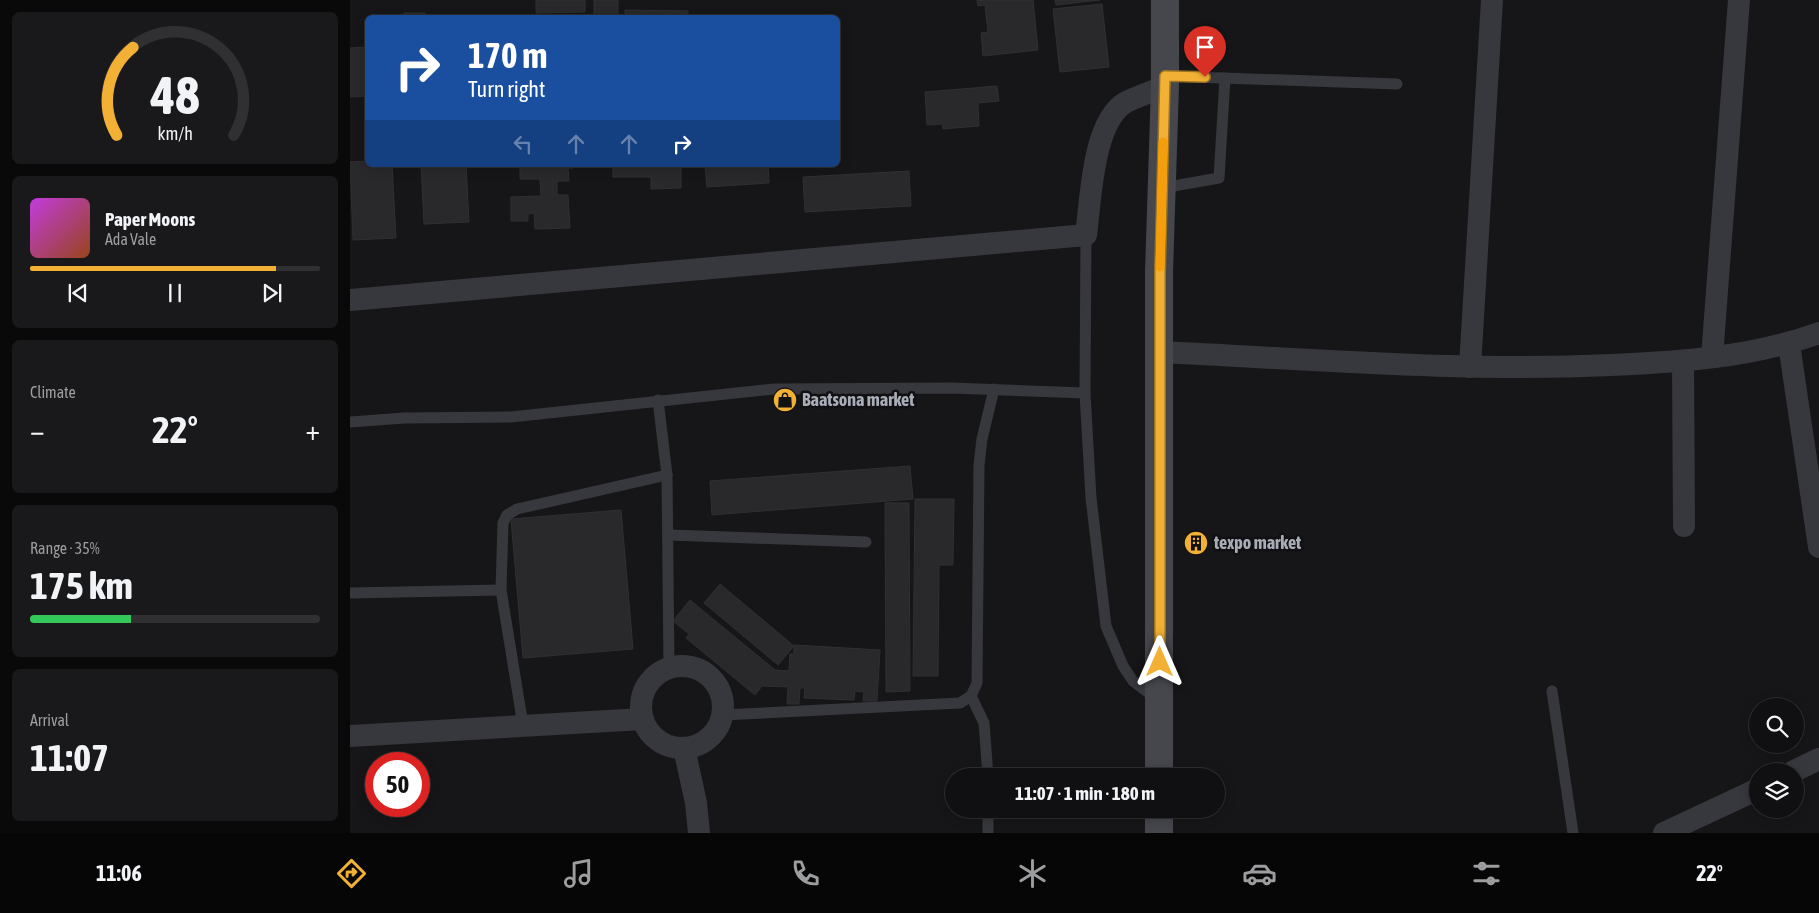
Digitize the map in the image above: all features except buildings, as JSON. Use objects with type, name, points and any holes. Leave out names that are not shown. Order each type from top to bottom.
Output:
[{"type":"main road","points":[[1159,768],[1160,272],[1165,0]]},
{"type":"main road","points":[[1158,833],[1159,818]]},
{"type":"street","points":[[1470,368],[1492,0]]},
{"type":"street","points":[[1712,358],[1739,0]]},
{"type":"street","points":[[350,300],[1086,235],[1096,158],[1108,120],[1125,103],[1165,81]]},
{"type":"street","points":[[1160,352],[1470,368],[1555,368],[1683,362],[1789,344],[1819,333]]},
{"type":"street","points":[[1789,344],[1819,547]]},
{"type":"street","points":[[1683,362],[1684,526]]},
{"type":"street","points":[[690,666],[710,676],[721,694],[722,715],[719,725],[704,742],[684,748],[673,747],[659,740],[647,729],[641,709],[645,688],[651,678],[669,667],[690,666]]},
{"type":"street","points":[[350,736],[643,719]]},
{"type":"street","points":[[684,748],[696,803],[699,833]]},
{"type":"street","points":[[1804,766],[1819,759]]},
{"type":"street","points":[[1664,833],[1749,792]]},
{"type":"lane","points":[[1162,188],[1219,178],[1225,78]]},
{"type":"lane","points":[[1165,81],[1225,78],[1397,84]]},
{"type":"lane","points":[[1086,235],[1084,393],[1091,498],[1106,626],[1123,666],[1133,681],[1160,701]]},
{"type":"lane","points":[[350,422],[404,418],[511,417],[774,389],[994,389],[1084,393]]},
{"type":"lane","points":[[722,715],[960,703],[971,696],[977,682],[979,465],[982,440],[994,389]]},
{"type":"lane","points":[[658,400],[667,475],[669,667]]},
{"type":"lane","points":[[523,726],[501,590],[504,522],[507,515],[517,509],[667,475]]},
{"type":"lane","points":[[669,535],[866,542]]},
{"type":"lane","points":[[350,593],[501,590]]},
{"type":"lane","points":[[1552,691],[1573,833]]},
{"type":"lane","points":[[971,696],[984,723],[987,768]]},
{"type":"lane","points":[[988,818],[988,833]]},
{"type":"slow traffic","points":[[1160,267],[1163,142]]},
{"type":"place","name":"Baatsona market","points":[[785,400]]},
{"type":"place","name":"texpo market","points":[[1196,543]]},
{"type":"route","points":[[1160,662],[1160,272],[1165,76],[1205,77]]}]
